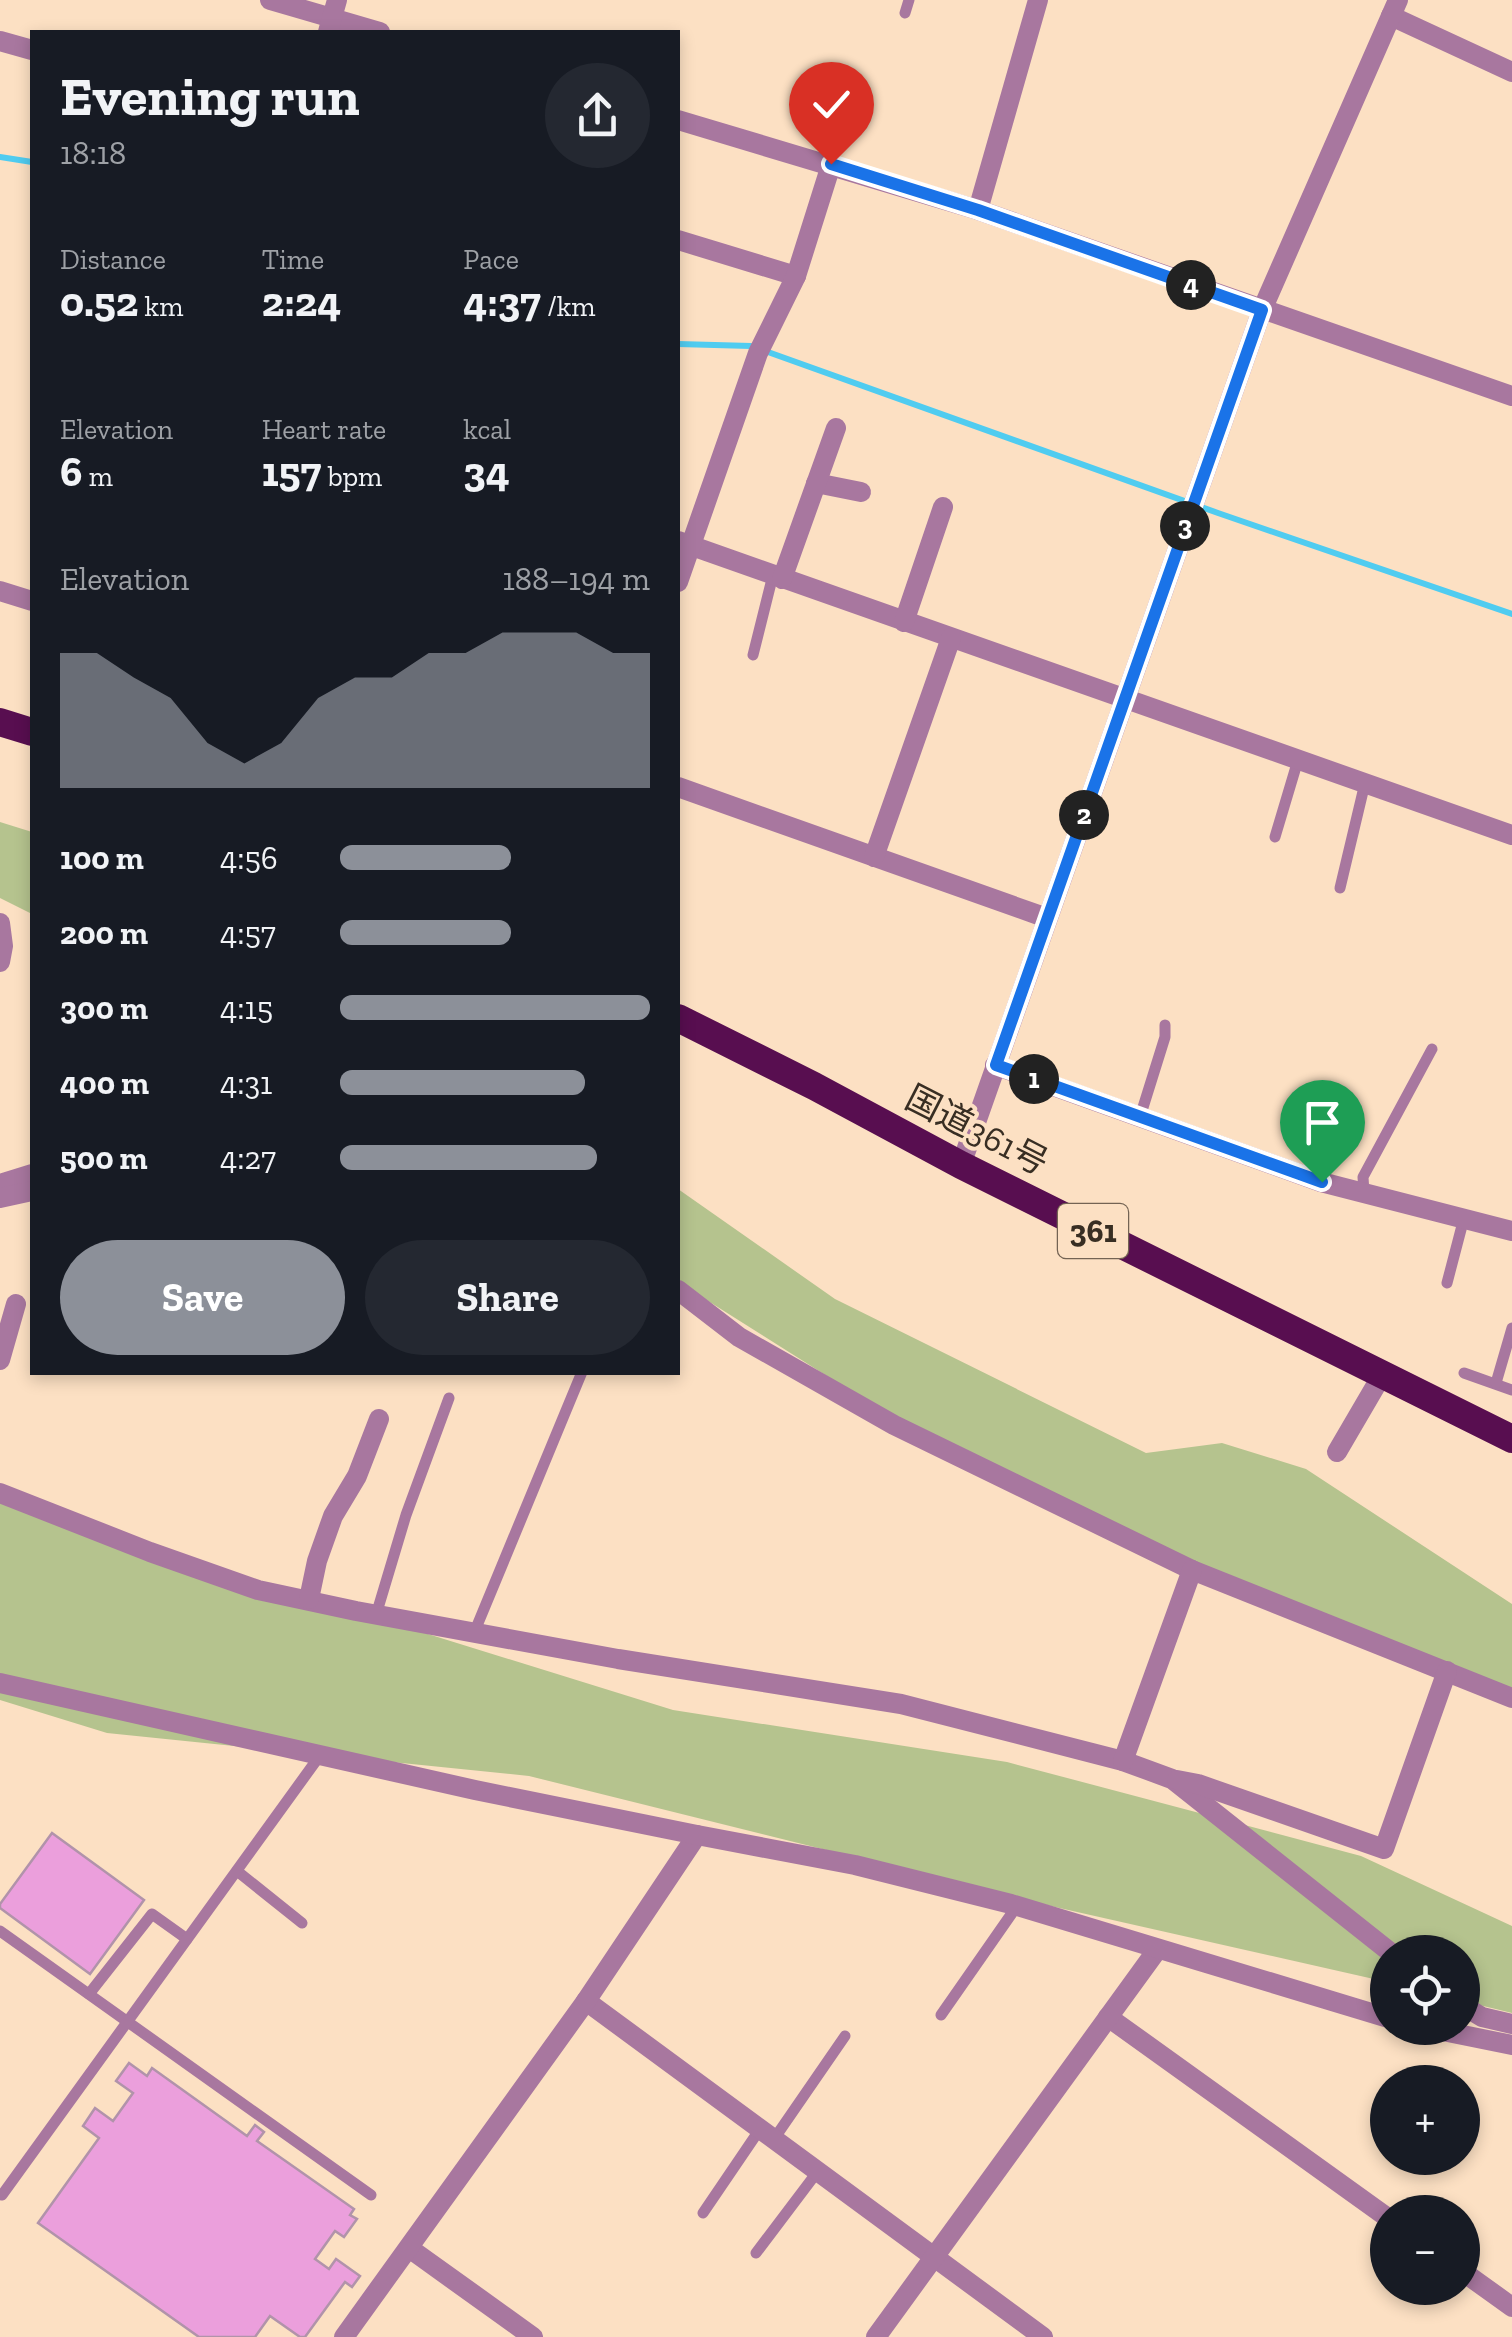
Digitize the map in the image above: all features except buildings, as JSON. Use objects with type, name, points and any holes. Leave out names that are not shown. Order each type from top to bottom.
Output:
[{"type":"highway","points":[[0,722],[30,731]]},
{"type":"highway","name":"国道361号","points":[[680,1019],[960,1165],[1512,1439]]},
{"type":"street","points":[[270,0],[374,30]]},
{"type":"street","points":[[978,210],[1031,2]]},
{"type":"street","points":[[960,1165],[1262,310],[1394,8],[1512,72]]},
{"type":"street","points":[[0,40],[30,49]]},
{"type":"street","points":[[680,121],[978,210],[1512,396]]},
{"type":"street","points":[[831,164],[796,276],[760,348],[683,542],[1512,835]]},
{"type":"street","points":[[680,241],[796,276]]},
{"type":"street","points":[[777,577],[836,428]]},
{"type":"street","points":[[816,482],[861,492]]},
{"type":"street","points":[[904,622],[943,506]]},
{"type":"street","points":[[0,591],[30,600]]},
{"type":"street","points":[[874,856],[951,638]]},
{"type":"street","points":[[680,787],[1048,918]]},
{"type":"street","points":[[0,924],[0,962]]},
{"type":"street","points":[[996,1065],[1322,1182],[1511,1228]]},
{"type":"street","points":[[0,1184],[30,1175]]},
{"type":"street","points":[[0,1198],[30,1191]]},
{"type":"street","points":[[680,1292],[740,1337],[894,1425],[1192,1570],[1512,1698]]},
{"type":"street","points":[[0,1360],[16,1304]]},
{"type":"street","points":[[1338,1452],[1382,1375]]},
{"type":"street","points":[[310,1599],[317,1561],[333,1516],[357,1476],[379,1419]]},
{"type":"street","points":[[0,1492],[258,1590],[474,1634],[901,1704],[1123,1761],[1384,1849],[1447,1671]]},
{"type":"street","points":[[1123,1761],[1192,1570]]},
{"type":"street","points":[[0,1683],[476,1790],[855,1865],[1017,1906],[1370,2013]]},
{"type":"street","points":[[1172,1779],[1370,1936]]},
{"type":"street","points":[[344,2337],[586,2001],[698,1836]]},
{"type":"street","points":[[876,2337],[1157,1950]]},
{"type":"street","points":[[586,2001],[1043,2337]]},
{"type":"street","points":[[1480,2016],[1512,2024]]},
{"type":"street","points":[[1108,2017],[1370,2205]]},
{"type":"street","points":[[1480,2039],[1512,2045]]},
{"type":"street","points":[[409,2248],[533,2337]]},
{"type":"street","points":[[1480,2284],[1512,2306]]},
{"type":"lane","points":[[753,655],[777,577]]},
{"type":"lane","points":[[1276,837],[1298,760]]},
{"type":"lane","points":[[1340,888],[1364,783]]},
{"type":"lane","points":[[1140,1117],[1165,1024]]},
{"type":"lane","points":[[1364,1193],[1363,1178],[1432,1049]]},
{"type":"lane","points":[[1447,1283],[1464,1218]]},
{"type":"lane","points":[[1496,1383],[1512,1328]]},
{"type":"lane","points":[[1464,1373],[1512,1390]]},
{"type":"lane","points":[[474,1634],[581,1375]]},
{"type":"lane","points":[[376,1614],[406,1515],[449,1398]]},
{"type":"lane","points":[[2,2195],[321,1754]]},
{"type":"lane","points":[[237,1870],[302,1922]]},
{"type":"lane","points":[[941,2015],[1017,1906]]},
{"type":"lane","points":[[89,1994],[152,1914],[187,1939]]},
{"type":"lane","points":[[0,1931],[371,2195]]},
{"type":"lane","points":[[703,2213],[845,2036]]},
{"type":"lane","points":[[756,2252],[818,2171]]},
{"type":"green space","points":[[0,822],[30,831],[30,913],[0,898]]},
{"type":"green space","points":[[680,1190],[835,1299],[1146,1453],[1222,1443],[1306,1469],[1512,1604],[1512,1691],[1001,1486],[680,1283]]},
{"type":"green space","points":[[0,1501],[673,1710],[1007,1762],[1361,1856],[1512,1926],[1512,2013],[1480,2005],[1480,1935],[1370,1935],[1370,1978],[1055,1907],[529,1776],[107,1733],[0,1700]]},
{"type":"waterway","points":[[0,157],[30,162]]},
{"type":"waterway","points":[[680,344],[751,346],[1512,614]]},
{"type":"route","points":[[831,164],[978,210],[1262,310],[996,1065],[1322,1182]]}]
